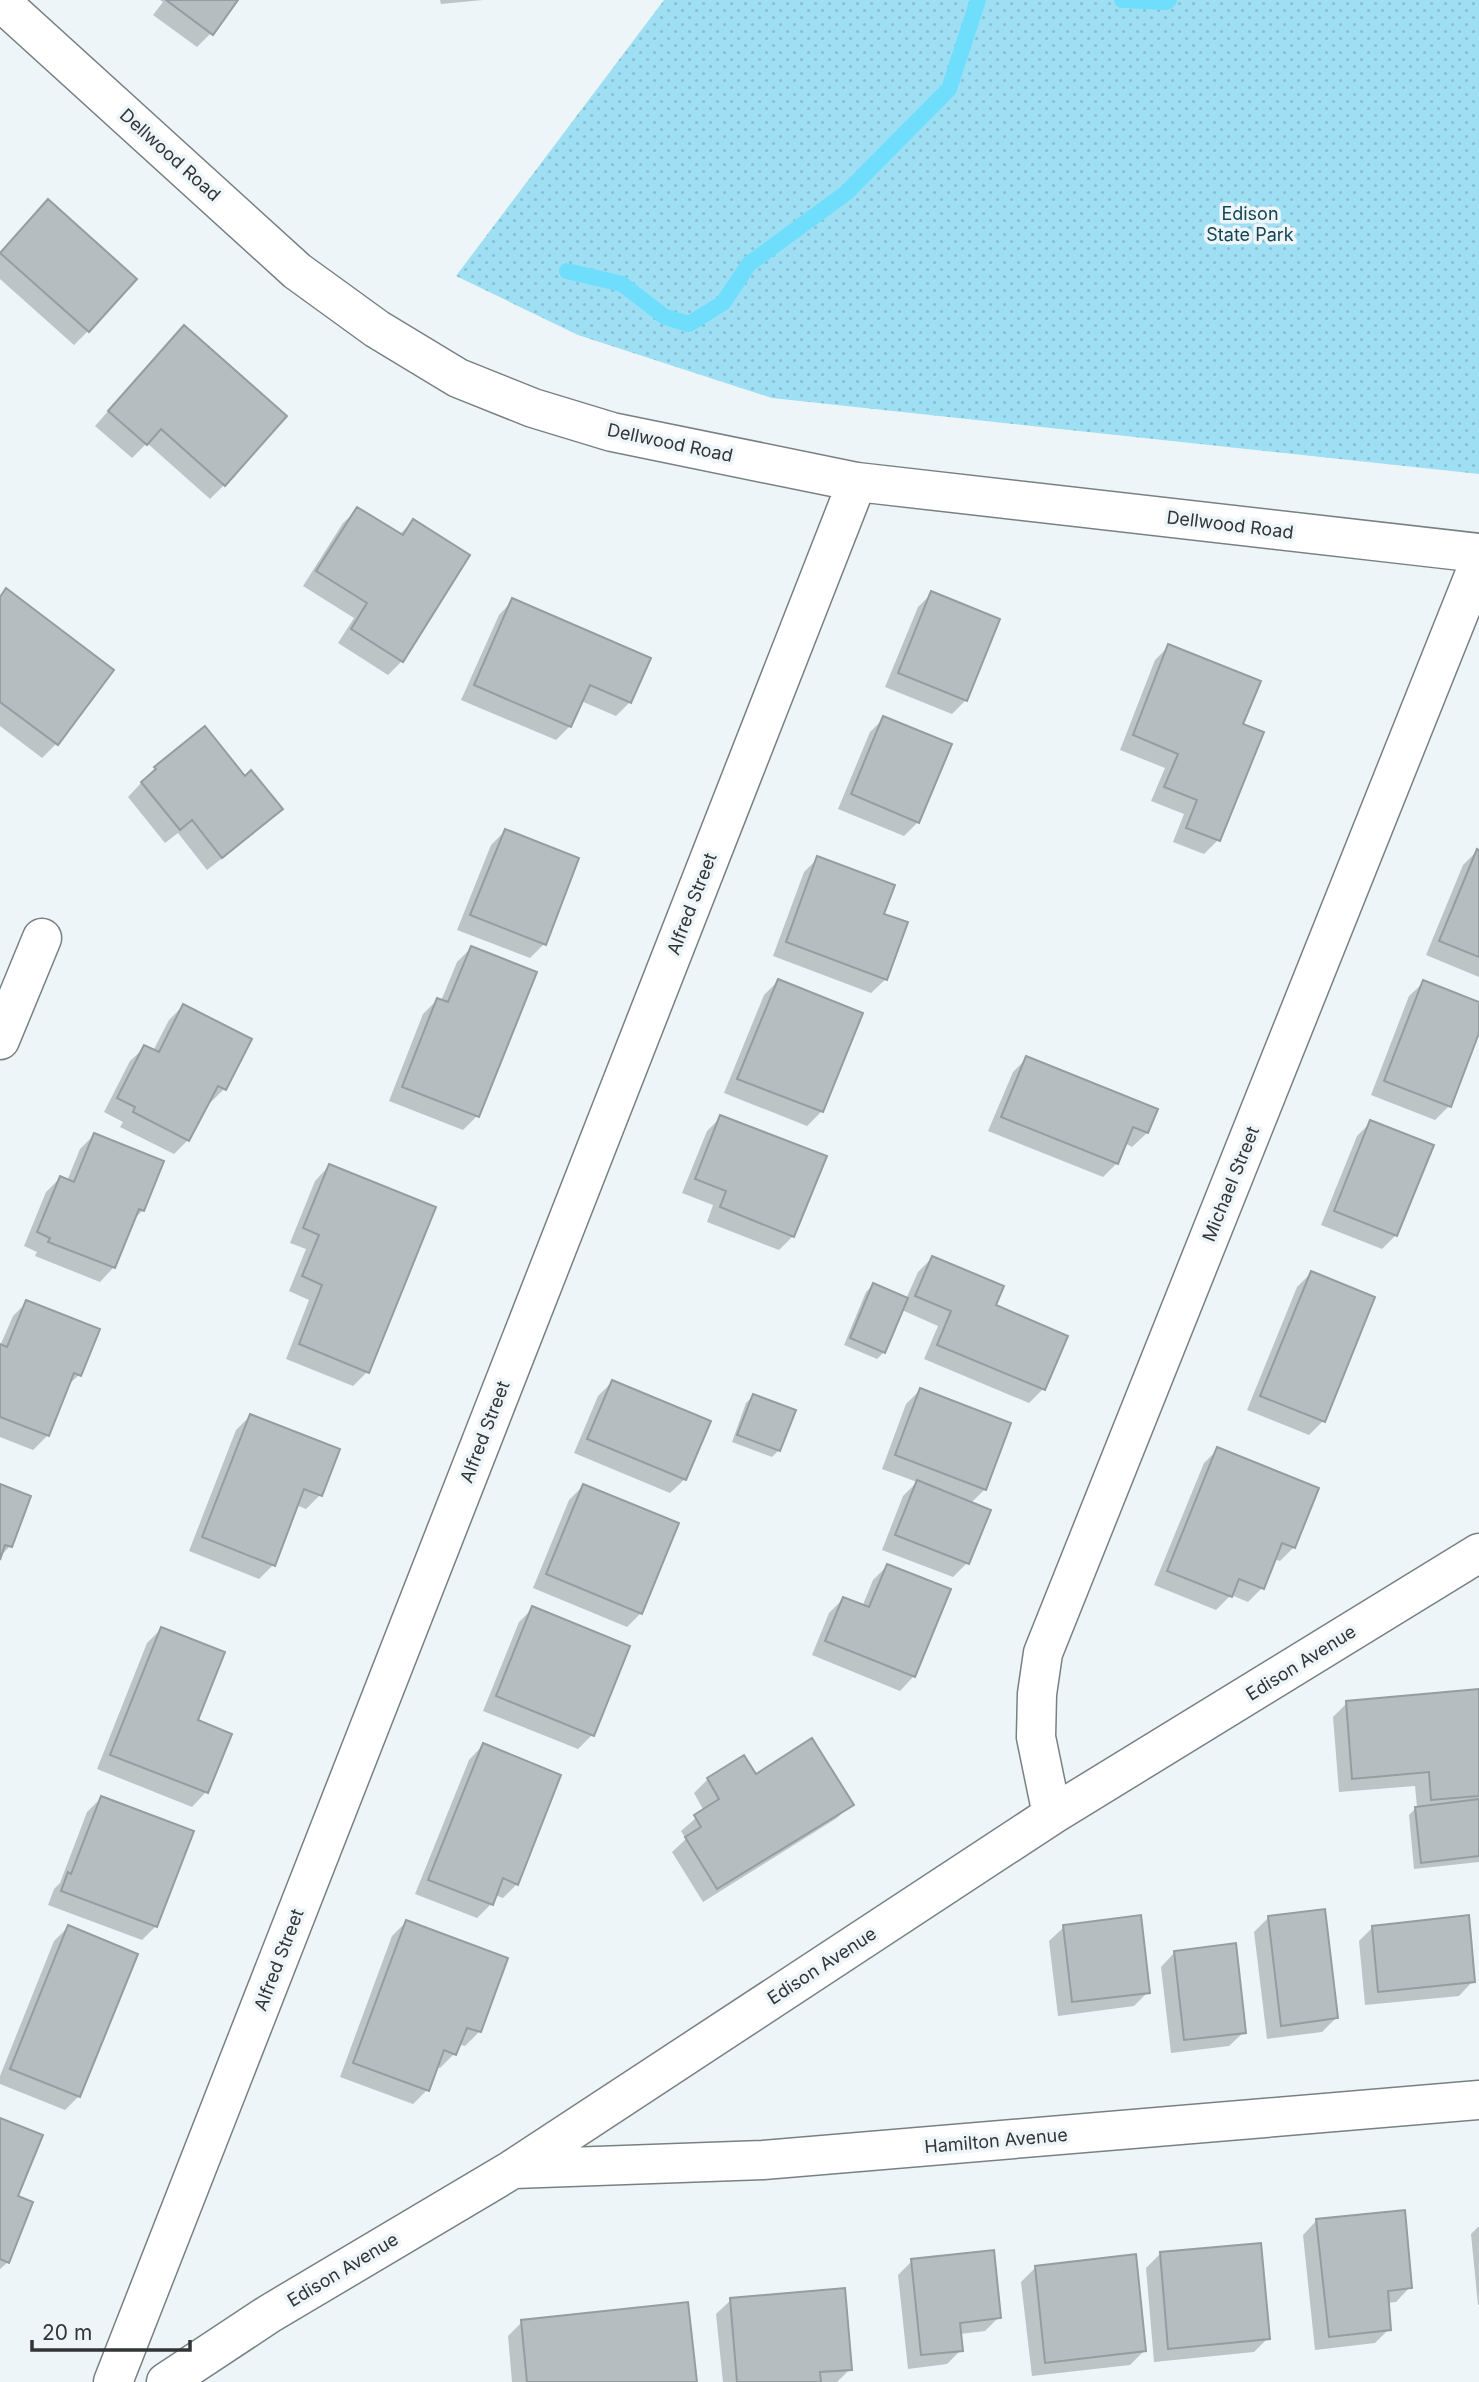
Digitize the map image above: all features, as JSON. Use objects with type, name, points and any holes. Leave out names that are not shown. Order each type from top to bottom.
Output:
[{"type":"street","name":"Dellwood Road","points":[[0,1],[297,271],[377,329],[458,378],[533,408],[612,432],[857,482],[1479,553]]},
{"type":"street","name":"Alfred Street","points":[[113,2382],[857,482]]},
{"type":"street","name":"Michael Street","points":[[1052,1815],[1036,1737],[1037,1694],[1043,1653],[1479,563]]},
{"type":"street","points":[[0,1040],[42,938]]},
{"type":"street","name":"Edison Avenue","points":[[166,2382],[269,2314],[513,2169],[1052,1815],[1479,1553]]},
{"type":"street","name":"Hamilton Avenue","points":[[513,2169],[762,2160],[1479,2100]]},
{"type":"green space","name":"Edison State Park","points":[[664,0],[1479,0],[1479,474],[772,398],[578,335],[456,276]]},
{"type":"building","points":[[166,0],[238,0],[213,35]]},
{"type":"building","points":[[48,199],[137,279],[89,332],[0,253]]},
{"type":"building","points":[[184,325],[287,416],[225,486],[161,429],[147,445],[108,411]]},
{"type":"building","points":[[357,507],[403,535],[413,519],[470,555],[403,662],[351,629],[367,603],[316,571]]},
{"type":"building","points":[[6,588],[114,670],[58,745],[0,702],[0,597]]},
{"type":"building","points":[[931,591],[1000,619],[967,701],[898,673]]},
{"type":"building","points":[[512,598],[651,658],[631,703],[590,685],[571,727],[474,685]]},
{"type":"building","points":[[1168,644],[1261,681],[1243,724],[1264,732],[1220,841],[1186,828],[1197,800],[1164,787],[1178,754],[1133,735]]},
{"type":"building","points":[[883,716],[952,744],[919,823],[851,794]]},
{"type":"building","points":[[205,726],[245,776],[251,770],[283,809],[222,858],[192,820],[180,830],[141,782],[156,769],[154,767]]},
{"type":"building","points":[[505,829],[579,858],[546,945],[470,915]]},
{"type":"building","points":[[1477,849],[1479,850],[1479,957],[1439,941]]},
{"type":"building","points":[[817,856],[895,885],[884,914],[908,922],[887,980],[786,942]]},
{"type":"building","points":[[471,946],[537,972],[479,1117],[402,1087],[437,998],[448,1002]]},
{"type":"building","points":[[778,979],[863,1013],[823,1112],[737,1079]]},
{"type":"building","points":[[1423,980],[1479,1002],[1479,1033],[1451,1107],[1384,1081]]},
{"type":"building","points":[[183,1004],[252,1039],[226,1090],[218,1086],[189,1141],[133,1112],[135,1107],[117,1098],[144,1045],[159,1052]]},
{"type":"building","points":[[1026,1056],[1158,1109],[1148,1133],[1133,1127],[1118,1164],[1001,1117]]},
{"type":"building","points":[[720,1115],[827,1156],[794,1237],[720,1207],[726,1191],[695,1179]]},
{"type":"building","points":[[1370,1120],[1434,1145],[1397,1236],[1334,1211]]},
{"type":"building","points":[[94,1133],[164,1161],[144,1211],[139,1209],[115,1268],[48,1242],[50,1238],[37,1232],[60,1176],[74,1182]]},
{"type":"building","points":[[329,1164],[436,1207],[369,1373],[299,1344],[322,1285],[302,1276],[319,1235],[303,1228]]},
{"type":"building","points":[[932,1256],[1004,1286],[996,1305],[1068,1336],[1045,1390],[937,1345],[951,1311],[915,1296]]},
{"type":"building","points":[[1311,1271],[1375,1297],[1325,1422],[1260,1396]]},
{"type":"building","points":[[873,1283],[908,1298],[885,1353],[850,1338]]},
{"type":"building","points":[[26,1300],[100,1329],[81,1376],[74,1373],[49,1436],[0,1417],[0,1344],[7,1347]]},
{"type":"building","points":[[612,1380],[711,1421],[686,1480],[587,1439]]},
{"type":"building","points":[[920,1388],[1011,1423],[986,1490],[895,1455]]},
{"type":"building","points":[[753,1394],[796,1410],[780,1451],[737,1435]]},
{"type":"building","points":[[250,1414],[340,1449],[322,1496],[304,1489],[275,1566],[202,1537]]},
{"type":"building","points":[[1217,1447],[1319,1488],[1295,1548],[1282,1543],[1264,1589],[1239,1579],[1232,1597],[1167,1571]]},
{"type":"building","points":[[917,1480],[991,1510],[969,1564],[895,1535]]},
{"type":"building","points":[[0,1484],[31,1496],[12,1547],[5,1545],[0,1560]]},
{"type":"building","points":[[583,1484],[679,1523],[642,1614],[546,1574]]},
{"type":"building","points":[[887,1564],[951,1589],[915,1677],[825,1641],[843,1597],[869,1607]]},
{"type":"building","points":[[532,1606],[630,1646],[594,1736],[496,1696]]},
{"type":"building","points":[[161,1627],[225,1652],[198,1720],[232,1734],[208,1793],[110,1755]]},
{"type":"building","points":[[1479,1689],[1479,1796],[1431,1800],[1429,1772],[1352,1779],[1346,1701]]},
{"type":"building","points":[[812,1738],[854,1805],[717,1889],[685,1837],[701,1827],[694,1815],[719,1799],[707,1778],[744,1755],[756,1774]]},
{"type":"building","points":[[483,1743],[561,1775],[518,1885],[503,1878],[493,1905],[428,1880]]},
{"type":"building","points":[[101,1796],[194,1831],[157,1927],[61,1891],[68,1872],[71,1874]]},
{"type":"building","points":[[1479,1799],[1479,1856],[1421,1863],[1415,1807]]},
{"type":"building","points":[[1325,1909],[1338,2018],[1281,2026],[1268,1916]]},
{"type":"building","points":[[1141,1915],[1150,1993],[1072,2002],[1063,1925]]},
{"type":"building","points":[[1469,1915],[1475,1982],[1378,1992],[1372,1926]]},
{"type":"building","points":[[406,1920],[508,1958],[481,2032],[467,2028],[456,2055],[444,2050],[429,2091],[353,2063]]},
{"type":"building","points":[[68,1925],[138,1954],[80,2097],[10,2069]]},
{"type":"building","points":[[1236,1943],[1246,2033],[1184,2040],[1174,1951]]},
{"type":"building","points":[[0,2118],[43,2135],[18,2196],[33,2202],[9,2263],[0,2259]]},
{"type":"building","points":[[1405,2210],[1412,2288],[1388,2291],[1391,2330],[1329,2337],[1316,2219]]},
{"type":"building","points":[[1261,2243],[1270,2339],[1168,2349],[1160,2252]]},
{"type":"building","points":[[994,2250],[1001,2318],[960,2323],[963,2351],[921,2355],[911,2259]]},
{"type":"building","points":[[1136,2254],[1146,2351],[1045,2363],[1035,2266]]},
{"type":"building","points":[[845,2288],[852,2370],[820,2372],[821,2382],[737,2382],[730,2298]]},
{"type":"building","points":[[688,2302],[697,2382],[527,2382],[521,2320]]},
{"type":"waterway","points":[[567,271],[622,284],[665,317],[689,324],[723,303],[749,264],[846,193],[949,89],[978,0]]},
{"type":"waterway","points":[[1122,0],[1169,0]]}]
